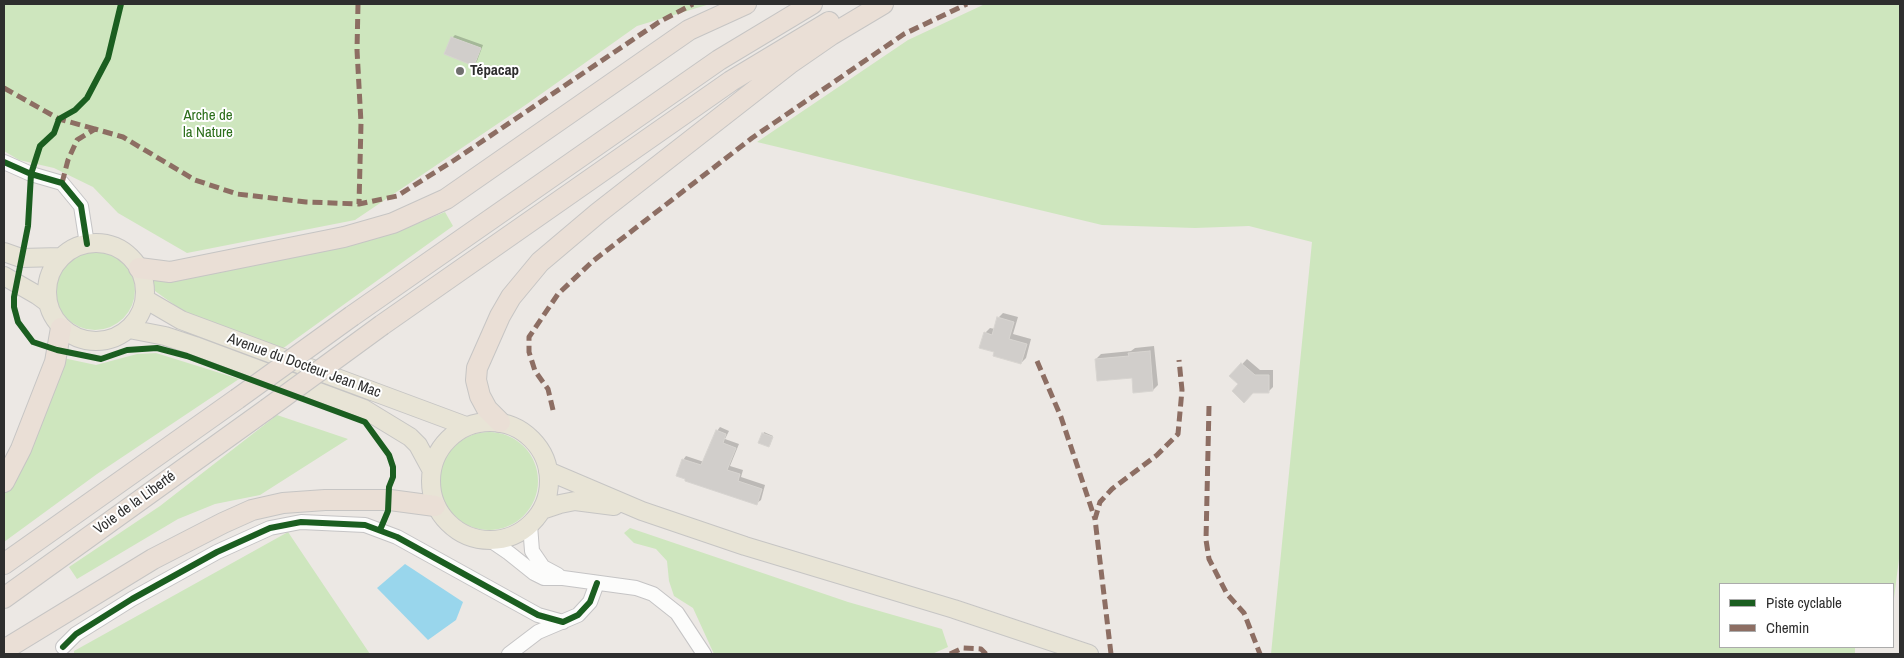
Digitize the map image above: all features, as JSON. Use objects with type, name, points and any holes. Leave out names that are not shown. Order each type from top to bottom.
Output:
[{"type":"highway","points":[[139,268],[170,272],[344,237],[393,223],[446,199],[689,30],[746,4]]},
{"type":"highway","name":"Voie de la Liberté","points":[[4,564],[352,316],[719,60],[812,4]]},
{"type":"highway","name":"Voie de la Liberté","points":[[4,598],[382,325],[731,81],[858,4]]},
{"type":"highway","points":[[500,422],[487,409],[480,396],[476,380],[477,368],[511,297],[540,262],[598,213],[789,64],[831,35],[883,4]]},
{"type":"highway","points":[[4,482],[21,449],[55,362],[61,328]]},
{"type":"highway","points":[[4,650],[153,558],[252,510],[283,504],[325,500],[390,500],[435,506]]},
{"type":"main road","points":[[87,244],[105,244],[120,250],[132,259],[139,268],[144,280],[145,299],[142,310],[130,329],[111,340],[99,342],[76,338],[61,328],[53,316],[48,304],[48,281],[53,268],[69,251],[87,244]]},
{"type":"main road","points":[[4,252],[21,258],[62,257]]},
{"type":"main road","points":[[4,276],[37,295],[48,304]]},
{"type":"main road","name":"Avenue du Docteur Jean Mac","points":[[145,299],[181,320],[466,426]]},
{"type":"main road","name":"Avenue du Docteur Jean Mac","points":[[130,329],[165,336],[364,409],[410,437],[418,445],[431,469]]},
{"type":"main road","points":[[483,422],[500,422],[517,428],[532,438],[540,448],[548,471],[547,498],[542,510],[530,525],[511,536],[490,540],[473,538],[458,531],[445,520],[435,506],[430,488],[431,469],[443,443],[453,433],[466,426],[483,422]]},
{"type":"main road","points":[[548,471],[642,511],[745,546],[954,609],[1089,654]]},
{"type":"main road","points":[[542,510],[575,501],[642,511]]},
{"type":"street","points":[[4,162],[31,174],[62,183],[81,206],[87,244]]},
{"type":"street","points":[[63,647],[76,634],[124,604],[217,552],[270,528],[301,522],[365,525],[398,537],[538,616],[563,622]]},
{"type":"street","points":[[530,525],[532,550],[543,567],[563,578]]},
{"type":"street","points":[[490,540],[534,573],[544,578],[563,578],[636,588],[652,594],[677,613],[704,654]]},
{"type":"street","points":[[509,654],[538,632],[578,615],[590,602],[597,583]]},
{"type":"green space","name":"Arche de la Nature","points":[[5,4],[710,4],[637,26],[527,104],[355,220],[187,253],[118,213],[93,187],[54,168],[19,160],[4,151]]},
{"type":"green space","points":[[985,4],[1900,4],[1900,551],[1894,598],[1894,583],[1719,583],[1719,648],[1855,648],[1855,654],[1271,654],[1312,242],[1249,226],[1195,228],[1102,225],[757,142],[908,40]]},
{"type":"green space","points":[[445,212],[453,226],[282,349],[187,314],[155,291],[152,276],[291,256],[416,224]]},
{"type":"green space","points":[[95,250],[110,253],[123,262],[132,275],[135,290],[132,305],[123,318],[110,327],[95,330],[80,327],[67,318],[58,305],[55,290],[58,275],[67,262],[80,253]]},
{"type":"green space","points":[[156,353],[239,379],[97,474],[4,542],[4,493],[29,446],[63,358],[96,365],[137,354]]},
{"type":"green space","points":[[277,415],[348,439],[260,495],[215,504],[178,519],[77,579],[69,567],[160,506]]},
{"type":"green space","points":[[489,432],[508,436],[524,446],[534,462],[538,481],[534,500],[524,516],[508,526],[489,530],[470,526],[454,516],[444,500],[440,481],[444,462],[454,446],[470,436]]},
{"type":"green space","points":[[630,528],[848,602],[942,629],[948,647],[932,654],[714,654],[693,608],[674,596],[669,581],[667,561],[656,549],[634,543],[624,533]]},
{"type":"green space","points":[[288,532],[370,654],[74,654],[74,651]]},
{"type":"water","points":[[405,564],[463,602],[456,620],[428,640],[377,588]]},
{"type":"building","points":[[451,37],[481,48],[474,66],[444,54]]},
{"type":"building","points":[[997,317],[1014,322],[1009,339],[1027,344],[1021,364],[993,356],[994,352],[979,348],[984,332],[992,335]]},
{"type":"building","points":[[1150,351],[1153,391],[1133,393],[1132,378],[1097,381],[1095,359],[1129,356],[1128,353]]},
{"type":"building","points":[[1241,363],[1255,375],[1269,375],[1269,393],[1253,393],[1244,403],[1232,391],[1238,384],[1229,376]]},
{"type":"building","points":[[716,430],[726,434],[723,443],[736,448],[727,470],[740,474],[738,481],[762,489],[757,505],[685,481],[685,479],[676,476],[682,459],[701,465]]},
{"type":"building","points":[[762,433],[773,437],[769,447],[758,443]]},
{"type":"marked path","points":[[358,4],[357,50],[361,123],[359,204]]},
{"type":"marked path","points":[[62,183],[68,160],[77,140],[95,129],[123,137],[195,180],[237,194],[306,202],[359,204],[397,196],[453,161],[659,22],[693,4]]},
{"type":"marked path","points":[[553,410],[548,389],[535,371],[529,352],[529,337],[558,294],[593,261],[752,138],[904,34],[967,4]]},
{"type":"marked path","points":[[4,88],[59,119],[95,129]]},
{"type":"marked path","points":[[1111,654],[1095,519],[1100,502],[1112,489],[1157,455],[1178,434],[1182,390],[1179,360]]},
{"type":"marked path","points":[[1037,361],[1061,417],[1095,519]]},
{"type":"marked path","points":[[1209,406],[1206,540],[1209,559],[1227,594],[1244,613],[1260,654]]},
{"type":"marked path","points":[[950,654],[963,648],[981,649],[986,654]]},
{"type":"cycle path","points":[[121,4],[108,58],[87,98],[75,110],[59,119],[54,133],[40,146],[31,174],[28,226],[14,297],[14,307],[18,322],[33,342],[57,350],[101,359],[127,350],[157,348],[187,356],[365,422],[389,455],[393,467],[393,477],[389,487],[388,511],[380,530]]},
{"type":"cycle path","points":[[4,162],[31,174],[62,183],[81,206],[87,244]]},
{"type":"cycle path","points":[[63,647],[76,634],[132,599],[217,552],[270,528],[301,522],[365,525],[397,537],[538,615],[563,622],[578,615],[590,602],[597,583]]},
{"type":"place","name":"Tépacap","points":[[460,71]]}]
